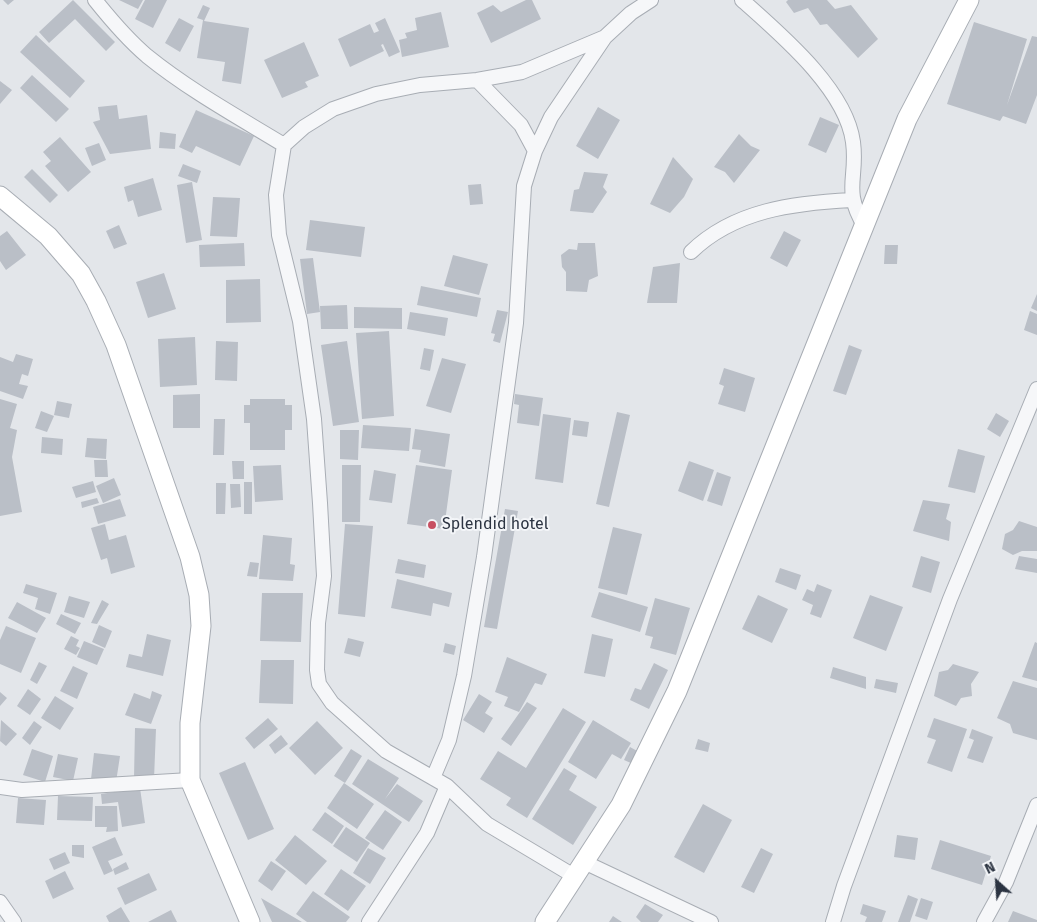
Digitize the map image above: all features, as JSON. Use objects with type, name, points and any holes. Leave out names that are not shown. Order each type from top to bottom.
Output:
[{"type":"street","points":[[95,0],[124,34],[147,56],[174,76],[284,145]]},
{"type":"street","points":[[433,778],[449,740],[474,616],[516,323],[524,186],[535,151],[551,117],[605,38],[631,13],[651,0]]},
{"type":"street","points":[[742,0],[816,73],[844,114],[853,140],[852,200],[865,227]]},
{"type":"street","points":[[545,922],[621,805],[677,691],[907,119],[969,0]]},
{"type":"street","points":[[605,38],[522,72],[477,80],[420,85],[376,94],[333,109],[304,126],[284,145],[276,195],[279,236],[300,321],[314,419],[320,503],[324,576],[318,623],[317,670],[320,684],[332,703],[386,750],[447,786],[487,824],[579,869],[710,922]]},
{"type":"street","points":[[477,80],[521,125],[535,151]]},
{"type":"street","points":[[0,196],[48,236],[81,274],[96,301],[116,345],[190,557],[200,595],[201,626],[190,724],[190,780],[250,922]]},
{"type":"street","points":[[691,252],[705,239],[724,227],[758,213],[786,206],[852,200]]},
{"type":"street","points":[[833,922],[847,876],[950,599],[1037,389]]},
{"type":"street","points":[[0,787],[22,790],[190,780]]},
{"type":"street","points":[[369,922],[427,833],[447,786]]},
{"type":"street","points":[[984,922],[1006,882],[1037,805]]},
{"type":"street","points":[[0,902],[14,922]]},
{"type":"building","points":[[3,0],[14,0],[8,5]]},
{"type":"building","points":[[73,0],[115,42],[106,51],[75,19],[49,43],[39,32]]},
{"type":"building","points":[[119,0],[143,0],[138,9]]},
{"type":"building","points":[[145,0],[167,0],[153,28],[135,19]]},
{"type":"building","points":[[526,0],[532,0],[541,19],[491,43],[477,13],[493,5],[501,12]]},
{"type":"building","points":[[788,0],[827,0],[835,9],[851,5],[878,39],[858,58],[827,24],[820,25],[808,8],[794,13],[786,2]]},
{"type":"building","points":[[203,5],[210,8],[204,21],[249,28],[241,84],[222,81],[225,62],[197,58],[203,20],[197,18]]},
{"type":"building","points":[[441,12],[449,47],[402,57],[399,40],[407,38],[405,33],[417,30],[415,18]]},
{"type":"building","points":[[179,18],[194,26],[180,52],[165,43]]},
{"type":"building","points":[[385,18],[400,52],[389,57],[383,44],[381,45],[384,51],[350,67],[338,39],[370,24],[374,33],[379,31],[375,23]]},
{"type":"building","points":[[974,22],[1027,39],[1007,105],[1032,36],[1037,37],[1037,95],[1026,124],[1003,116],[1000,121],[947,104]]},
{"type":"building","points":[[36,35],[85,81],[70,98],[20,52]]},
{"type":"building","points":[[304,42],[319,76],[305,82],[308,87],[282,98],[264,60]]},
{"type":"building","points":[[32,75],[69,109],[56,122],[20,88]]},
{"type":"building","points":[[0,81],[12,90],[0,104]]},
{"type":"building","points":[[117,105],[119,119],[147,115],[151,149],[110,154],[93,122],[100,120],[98,107]]},
{"type":"building","points":[[598,107],[620,120],[598,159],[576,146]]},
{"type":"building","points":[[196,110],[254,136],[240,166],[196,146],[192,153],[179,147]]},
{"type":"building","points":[[820,117],[839,125],[826,153],[808,145]]},
{"type":"building","points":[[160,132],[176,134],[175,149],[159,148]]},
{"type":"building","points":[[739,134],[751,146],[760,150],[734,183],[725,172],[714,167]]},
{"type":"building","points":[[60,137],[91,172],[68,192],[45,166],[51,161],[43,152]]},
{"type":"building","points":[[99,143],[106,160],[92,166],[85,148]]},
{"type":"building","points":[[673,157],[693,179],[684,197],[670,213],[650,204]]},
{"type":"building","points":[[183,164],[201,171],[197,183],[178,176]]},
{"type":"building","points":[[32,169],[58,195],[50,203],[24,177]]},
{"type":"building","points":[[584,172],[608,174],[603,187],[607,192],[593,213],[570,211],[574,190],[579,189]]},
{"type":"building","points":[[153,178],[162,210],[138,217],[133,200],[128,202],[124,187]]},
{"type":"building","points":[[192,182],[202,240],[186,243],[177,185]]},
{"type":"building","points":[[481,184],[483,204],[470,205],[468,185]]},
{"type":"building","points":[[213,197],[240,198],[237,237],[210,236]]},
{"type":"building","points":[[310,220],[365,227],[361,257],[306,250]]},
{"type":"building","points":[[119,225],[127,244],[114,249],[106,231]]},
{"type":"building","points":[[7,231],[26,255],[6,270],[0,261],[0,236]]},
{"type":"building","points":[[784,231],[801,240],[787,267],[770,258]]},
{"type":"building","points":[[244,243],[245,266],[200,267],[199,245]]},
{"type":"building","points":[[578,243],[595,243],[598,276],[589,280],[587,292],[566,291],[566,272],[562,267],[561,255],[569,249],[577,250]]},
{"type":"building","points":[[885,245],[898,245],[897,264],[884,264]]},
{"type":"building","points":[[453,255],[488,264],[479,295],[444,286]]},
{"type":"building","points":[[313,258],[320,312],[307,314],[300,259]]},
{"type":"building","points":[[680,263],[677,303],[647,303],[653,267]]},
{"type":"building","points":[[164,273],[176,309],[148,318],[136,282]]},
{"type":"building","points":[[260,279],[261,322],[226,323],[226,280]]},
{"type":"building","points":[[421,286],[481,298],[477,317],[417,305]]},
{"type":"building","points":[[1037,294],[1037,311],[1031,308]]},
{"type":"building","points":[[347,305],[348,329],[321,329],[320,306]]},
{"type":"building","points":[[354,307],[402,308],[402,329],[354,328]]},
{"type":"building","points":[[497,310],[508,312],[500,343],[493,341],[495,334],[491,333]]},
{"type":"building","points":[[1030,311],[1037,314],[1037,335],[1024,330]]},
{"type":"building","points":[[410,312],[448,318],[445,336],[407,329]]},
{"type":"building","points":[[389,331],[394,416],[362,419],[356,333]]},
{"type":"building","points":[[195,337],[197,385],[160,387],[158,339]]},
{"type":"building","points":[[216,341],[238,342],[237,381],[215,380]]},
{"type":"building","points":[[347,341],[359,422],[333,426],[321,345]]},
{"type":"building","points":[[849,345],[862,350],[846,395],[833,391]]},
{"type":"building","points":[[424,348],[434,350],[430,371],[420,369]]},
{"type":"building","points":[[16,354],[33,359],[28,376],[22,374],[19,384],[28,386],[23,399],[0,391],[0,357],[13,362]]},
{"type":"building","points":[[442,358],[466,364],[451,413],[426,406]]},
{"type":"building","points":[[724,368],[755,378],[745,412],[718,404],[724,386],[719,384]]},
{"type":"building","points":[[200,394],[200,428],[173,428],[173,395]]},
{"type":"building","points":[[515,394],[543,398],[539,426],[517,423],[519,405],[514,404]]},
{"type":"building","points":[[0,399],[17,404],[10,428],[17,430],[12,457],[22,512],[0,516]]},
{"type":"building","points":[[250,399],[285,399],[285,405],[292,405],[292,430],[285,430],[285,450],[250,450],[250,423],[244,423],[244,405],[250,405]]},
{"type":"building","points":[[57,401],[72,404],[69,418],[54,415]]},
{"type":"building","points":[[41,411],[54,416],[47,432],[35,428]]},
{"type":"building","points":[[617,412],[630,415],[609,507],[596,504]]},
{"type":"building","points":[[996,413],[1009,421],[1000,437],[987,429]]},
{"type":"building","points":[[543,414],[571,418],[563,483],[535,479]]},
{"type":"building","points":[[214,419],[225,419],[224,455],[213,455]]},
{"type":"building","points":[[574,420],[589,422],[587,437],[572,435]]},
{"type":"building","points":[[363,425],[411,428],[409,451],[361,448]]},
{"type":"building","points":[[415,429],[450,434],[445,467],[419,462],[421,450],[412,449]]},
{"type":"building","points":[[340,430],[359,430],[358,460],[340,459]]},
{"type":"building","points":[[42,437],[63,439],[62,455],[41,453]]},
{"type":"building","points":[[87,438],[107,439],[106,459],[85,457]]},
{"type":"building","points":[[958,449],[985,456],[975,493],[948,487]]},
{"type":"building","points":[[94,460],[107,460],[108,477],[95,477]]},
{"type":"building","points":[[232,461],[244,461],[244,479],[233,479]]},
{"type":"building","points":[[689,461],[714,470],[703,501],[678,491]]},
{"type":"building","points":[[281,465],[283,500],[255,502],[253,466]]},
{"type":"building","points":[[342,465],[361,465],[360,522],[342,522]]},
{"type":"building","points":[[416,465],[452,470],[444,529],[407,524]]},
{"type":"building","points":[[374,470],[396,474],[392,503],[369,500]]},
{"type":"building","points":[[717,472],[731,477],[722,506],[707,501]]},
{"type":"building","points":[[114,478],[121,495],[103,503],[96,486]]},
{"type":"building","points":[[93,481],[96,492],[76,498],[72,487]]},
{"type":"building","points":[[244,482],[252,482],[252,514],[244,514]]},
{"type":"building","points":[[216,483],[226,483],[225,514],[216,514]]},
{"type":"building","points":[[230,484],[240,484],[241,507],[231,508]]},
{"type":"building","points":[[97,498],[99,503],[82,508],[81,502]]},
{"type":"building","points":[[120,499],[126,516],[98,524],[93,507]]},
{"type":"building","points":[[923,500],[950,504],[946,519],[951,522],[949,541],[913,531]]},
{"type":"building","points":[[505,509],[518,511],[497,629],[484,627]]},
{"type":"building","points":[[1019,521],[1037,527],[1037,551],[1022,551],[1013,555],[1002,549],[1005,534],[1013,530]]},
{"type":"building","points":[[105,524],[109,540],[126,535],[135,567],[111,574],[107,558],[101,560],[91,528]]},
{"type":"building","points":[[345,524],[373,526],[365,617],[338,614]]},
{"type":"building","points":[[613,527],[642,534],[627,595],[598,588]]},
{"type":"building","points":[[263,535],[292,538],[290,564],[295,565],[293,581],[259,579]]},
{"type":"building","points":[[921,556],[940,562],[931,593],[912,587]]},
{"type":"building","points":[[1019,556],[1037,559],[1037,573],[1015,569]]},
{"type":"building","points":[[398,559],[426,565],[424,578],[395,573]]},
{"type":"building","points":[[250,562],[259,563],[257,577],[247,576]]},
{"type":"building","points":[[780,568],[801,575],[796,590],[775,582]]},
{"type":"building","points":[[397,579],[452,593],[449,607],[433,603],[431,616],[391,608]]},
{"type":"building","points":[[26,584],[57,593],[50,614],[35,609],[38,598],[23,593]]},
{"type":"building","points":[[817,584],[832,590],[821,618],[810,614],[813,605],[802,600],[807,589],[814,592]]},
{"type":"building","points":[[599,592],[648,607],[640,632],[591,617]]},
{"type":"building","points":[[262,593],[303,593],[301,642],[260,641]]},
{"type":"building","points":[[758,595],[788,609],[772,643],[742,629]]},
{"type":"building","points":[[870,595],[903,607],[886,651],[853,638]]},
{"type":"building","points":[[69,596],[90,602],[84,618],[64,612]]},
{"type":"building","points":[[655,598],[690,608],[676,655],[650,648],[653,637],[645,635]]},
{"type":"building","points":[[102,600],[109,604],[97,624],[91,623]]},
{"type":"building","points":[[17,602],[46,618],[37,633],[8,618]]},
{"type":"building","points":[[61,614],[81,623],[75,634],[56,624]]},
{"type":"building","points":[[99,625],[112,631],[105,648],[92,642]]},
{"type":"building","points":[[6,626],[36,638],[21,673],[0,664],[0,640]]},
{"type":"building","points":[[147,634],[171,640],[163,676],[126,667],[129,654],[142,657]]},
{"type":"building","points":[[592,634],[613,639],[605,677],[584,673]]},
{"type":"building","points":[[71,636],[79,640],[76,646],[80,648],[76,655],[64,649]]},
{"type":"building","points":[[348,638],[364,642],[360,657],[344,653]]},
{"type":"building","points":[[84,641],[104,649],[97,665],[77,657]]},
{"type":"building","points":[[1035,642],[1037,643],[1037,681],[1022,677]]},
{"type":"building","points":[[445,643],[456,646],[454,655],[443,652]]},
{"type":"building","points":[[507,657],[547,674],[542,685],[535,683],[519,712],[504,706],[508,697],[495,692]]},
{"type":"building","points":[[261,660],[294,660],[293,704],[259,703]]},
{"type":"building","points":[[39,662],[47,666],[37,684],[30,680]]},
{"type":"building","points":[[654,663],[668,670],[649,709],[630,700],[635,688],[641,690]]},
{"type":"building","points":[[953,664],[979,672],[971,684],[972,696],[961,698],[956,706],[934,696],[939,672],[948,670]]},
{"type":"building","points":[[73,666],[88,673],[77,699],[60,691]]},
{"type":"building","points":[[833,667],[866,677],[866,689],[830,678]]},
{"type":"building","points":[[876,679],[898,683],[896,693],[874,688]]},
{"type":"building","points":[[1013,681],[1037,688],[1037,740],[1013,733],[1010,724],[997,718]]},
{"type":"building","points":[[28,689],[41,699],[30,715],[17,706]]},
{"type":"building","points":[[152,691],[162,695],[151,724],[125,715],[134,693],[150,699]]},
{"type":"building","points":[[0,692],[7,698],[0,706]]},
{"type":"building","points":[[479,694],[492,702],[485,713],[493,718],[484,733],[463,720]]},
{"type":"building","points":[[55,696],[74,708],[60,730],[41,718]]},
{"type":"building","points":[[527,702],[537,708],[511,746],[501,739]]},
{"type":"building","points":[[563,708],[586,722],[527,818],[506,805],[511,798],[480,779],[498,751],[526,768]]},
{"type":"building","points":[[268,718],[278,729],[254,749],[245,738]]},
{"type":"building","points":[[934,718],[967,729],[952,772],[927,763],[936,740],[927,737]]},
{"type":"building","points":[[1,720],[17,734],[6,746],[0,741]]},
{"type":"building","points":[[593,720],[631,743],[621,759],[612,754],[596,779],[568,762]]},
{"type":"building","points":[[34,721],[42,727],[30,745],[22,738]]},
{"type":"building","points":[[317,721],[343,748],[315,775],[289,748]]},
{"type":"building","points":[[135,728],[156,729],[154,779],[134,778]]},
{"type":"building","points":[[972,729],[993,737],[983,763],[967,758],[974,740],[969,738]]},
{"type":"building","points":[[281,735],[288,744],[275,754],[269,745]]},
{"type":"building","points":[[698,739],[710,743],[708,752],[695,749]]},
{"type":"building","points":[[630,747],[639,752],[633,764],[624,760]]},
{"type":"building","points":[[32,749],[53,756],[45,782],[23,775]]},
{"type":"building","points":[[351,749],[362,756],[345,783],[334,776]]},
{"type":"building","points":[[94,753],[120,756],[116,782],[91,779]]},
{"type":"building","points":[[58,754],[78,758],[73,781],[53,777]]},
{"type":"building","points":[[368,759],[399,778],[385,799],[397,784],[423,801],[409,822],[352,784]]},
{"type":"building","points":[[245,762],[274,829],[248,840],[219,773]]},
{"type":"building","points":[[564,768],[577,776],[569,790],[597,807],[573,845],[532,819]]},
{"type":"building","points":[[344,783],[374,804],[357,829],[327,808]]},
{"type":"building","points":[[140,788],[145,823],[122,827],[118,802],[102,804],[101,794]]},
{"type":"building","points":[[58,796],[93,797],[92,821],[57,820]]},
{"type":"building","points":[[18,798],[46,800],[44,825],[16,823]]},
{"type":"building","points":[[703,804],[732,820],[704,873],[674,857]]},
{"type":"building","points":[[95,806],[117,806],[118,831],[106,832],[107,827],[95,827]]},
{"type":"building","points":[[385,810],[402,822],[383,850],[365,838]]},
{"type":"building","points":[[325,812],[344,826],[332,844],[312,830]]},
{"type":"building","points":[[346,827],[370,843],[357,862],[333,846]]},
{"type":"building","points":[[295,835],[327,861],[306,885],[275,860]]},
{"type":"building","points":[[897,835],[918,838],[915,860],[894,857]]},
{"type":"building","points":[[115,837],[123,855],[108,861],[113,871],[104,875],[92,847]]},
{"type":"building","points":[[940,840],[991,856],[982,885],[931,869]]},
{"type":"building","points":[[72,845],[84,845],[84,858],[72,856]]},
{"type":"building","points":[[368,848],[386,858],[370,884],[353,873]]},
{"type":"building","points":[[761,848],[773,854],[754,893],[741,887]]},
{"type":"building","points":[[65,852],[70,863],[54,870],[49,859]]},
{"type":"building","points":[[271,861],[286,871],[272,891],[258,881]]},
{"type":"building","points":[[126,862],[129,869],[115,875],[113,869]]},
{"type":"building","points":[[341,869],[366,886],[348,911],[324,894]]},
{"type":"building","points":[[65,871],[74,889],[53,899],[45,881]]},
{"type":"building","points":[[149,873],[157,890],[125,905],[117,888]]},
{"type":"building","points":[[313,891],[350,917],[346,922],[307,922],[296,914]]},
{"type":"building","points":[[908,895],[918,899],[910,922],[898,922]]},
{"type":"building","points":[[261,898],[302,922],[272,922]]},
{"type":"building","points":[[921,898],[933,902],[927,920],[915,916]]},
{"type":"building","points":[[645,904],[663,915],[658,922],[641,922],[636,917]]},
{"type":"building","points":[[863,904],[886,911],[882,922],[865,922],[867,917],[860,914]]},
{"type":"building","points":[[121,907],[130,922],[109,922],[106,916]]},
{"type":"building","points":[[171,910],[177,922],[148,922]]},
{"type":"building","points":[[1013,911],[1037,920],[1037,922],[1008,922]]},
{"type":"building","points":[[613,916],[622,922],[609,922]]},
{"type":"place","name":"Splendid hotel","points":[[432,525]]}]
